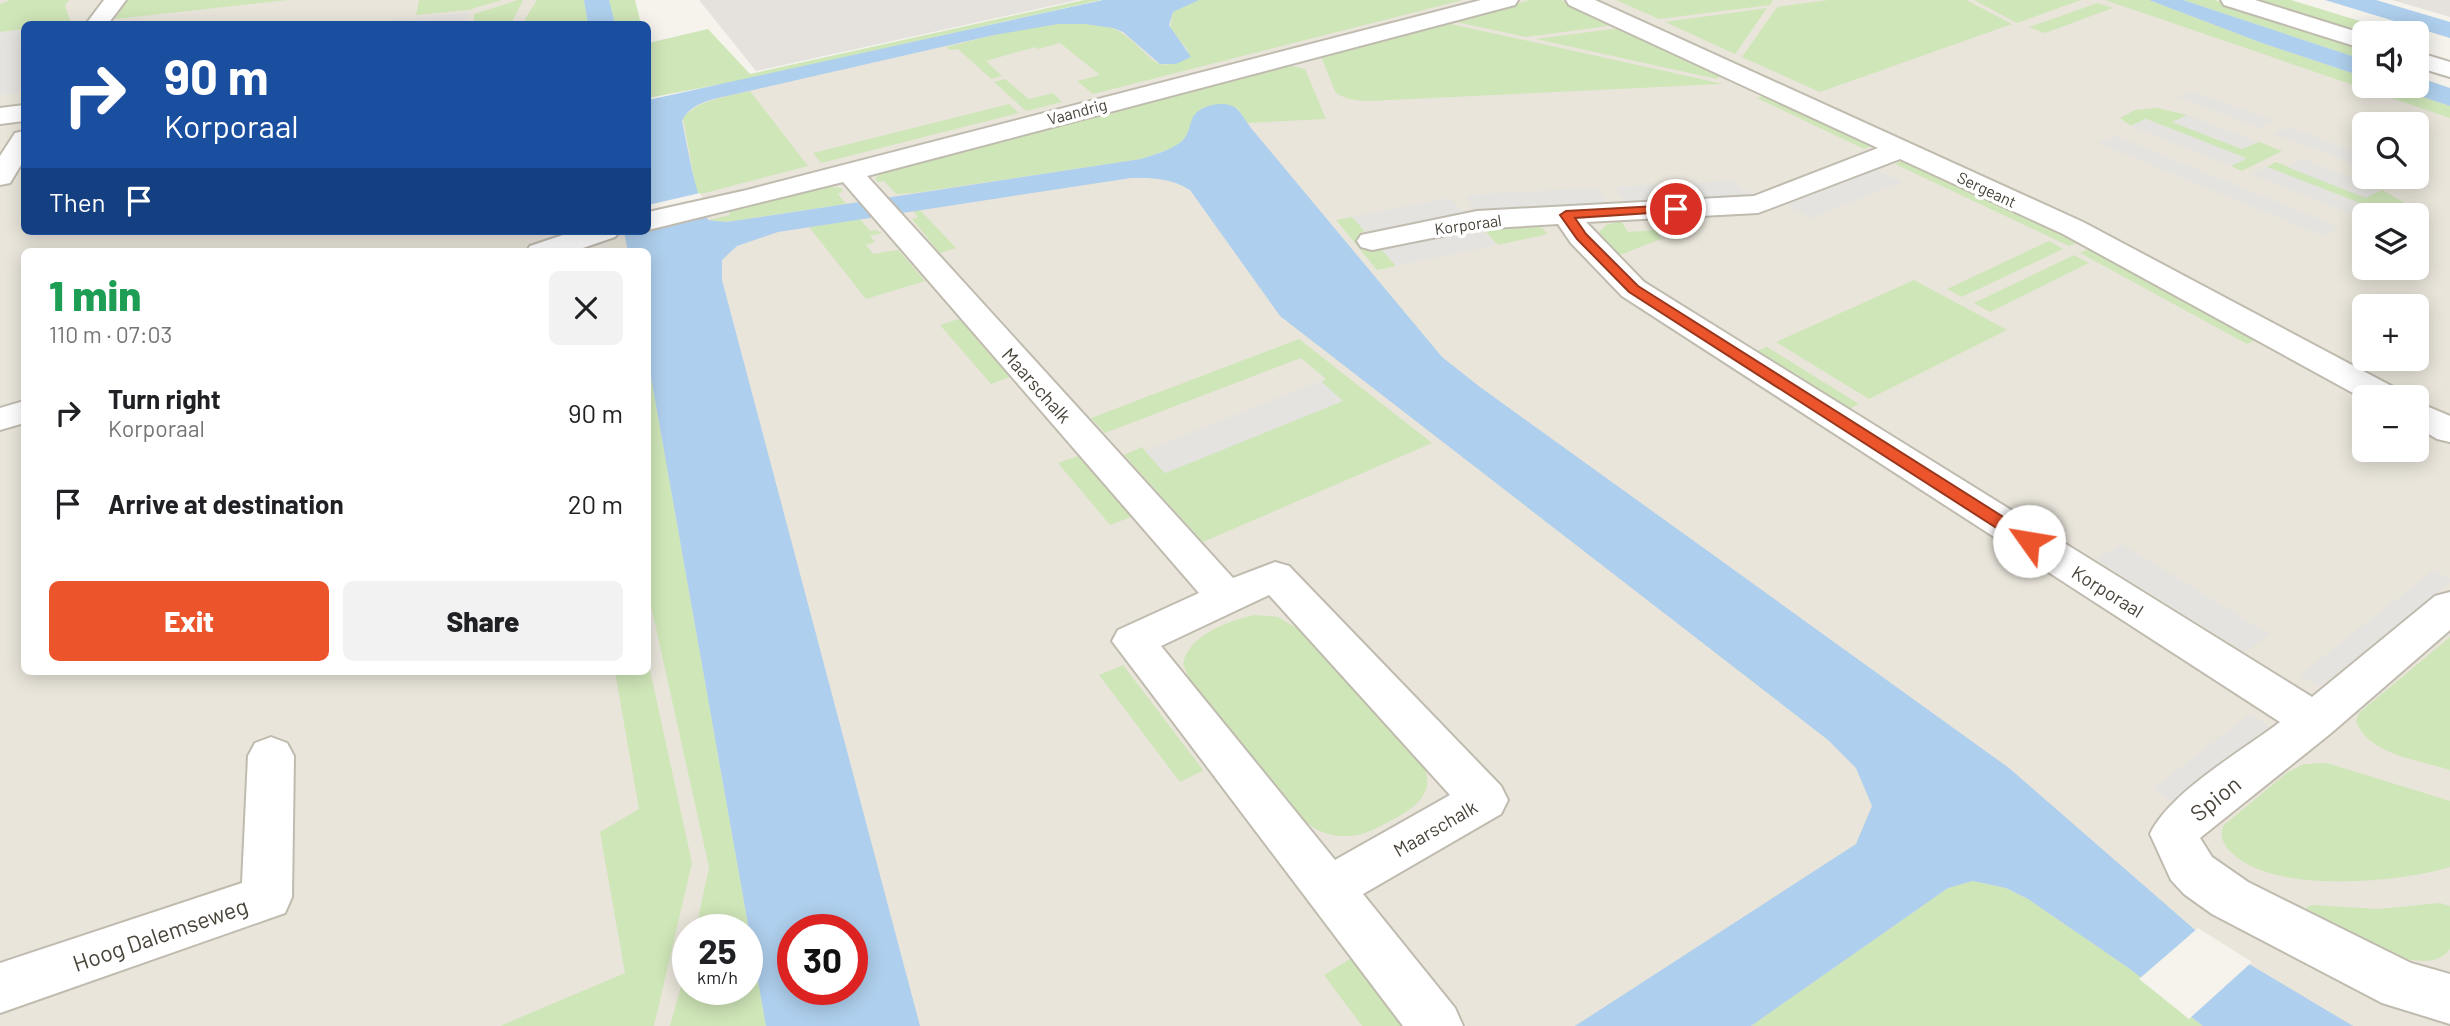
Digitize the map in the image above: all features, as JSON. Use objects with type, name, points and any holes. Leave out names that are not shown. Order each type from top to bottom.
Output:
[{"type":"street","points":[[99,21],[115,0]]},
{"type":"street","name":"Vaandrig","points":[[651,221],[854,178],[1507,0]]},
{"type":"street","name":"Sergeant","points":[[1577,0],[2095,239],[2365,385]]},
{"type":"street","points":[[2232,0],[2352,39]]},
{"type":"street","points":[[2429,63],[2450,70]]},
{"type":"street","points":[[0,116],[21,113]]},
{"type":"street","points":[[0,177],[21,144]]},
{"type":"street","name":"Korporaal","points":[[1372,241],[1477,220],[1758,204],[1901,149]]},
{"type":"street","name":"Maarschalk","points":[[854,178],[1227,598]]},
{"type":"street","name":"Korporaal","points":[[1566,215],[1582,237],[1633,289],[2314,721]]},
{"type":"street","points":[[553,248],[591,235]]},
{"type":"street","points":[[0,419],[21,413]]},
{"type":"street","points":[[2429,420],[2450,431]]},
{"type":"street","name":"Maarschalk","points":[[1328,889],[1484,800],[1275,576],[1133,641],[1328,889],[1436,1026]]},
{"type":"street","name":"Spion","points":[[2450,607],[2314,721],[2190,816],[2174,834],[2182,859],[2203,881],[2257,912],[2400,985],[2450,999]]},
{"type":"street","name":"Hoog Dalemseweg","points":[[0,988],[267,897],[271,756]]},
{"type":"shaded area","points":[[0,0],[597,0],[601,21],[21,21],[21,235],[651,235],[651,107],[1125,0],[2191,0],[2352,55],[2352,98],[2429,98],[2429,80],[2450,88],[2450,1026],[0,1026]]},
{"type":"shaded area","points":[[699,0],[1078,0],[756,71]]},
{"type":"shaded area","points":[[2392,0],[2450,0],[2450,17]]},
{"type":"shaded area","points":[[467,12],[466,21],[389,21]]},
{"type":"shaded area","points":[[21,30],[21,88],[18,93],[0,95],[0,33]]},
{"type":"shaded area","points":[[2192,91],[2274,121],[2260,128],[2178,97]]},
{"type":"shaded area","points":[[2187,115],[2258,142],[2242,149],[2172,122]]},
{"type":"shaded area","points":[[2146,119],[2246,159],[2231,166],[2130,126]]},
{"type":"shaded area","points":[[2289,127],[2352,151],[2352,163],[2274,134]]},
{"type":"shaded area","points":[[2115,136],[2339,227],[2323,236],[2098,143]]},
{"type":"shaded area","points":[[2303,159],[2352,178],[2352,189],[2381,189],[2366,198],[2287,167]]},
{"type":"shaded area","points":[[2267,167],[2360,203],[2352,203],[2352,214],[2251,174]]},
{"type":"shaded area","points":[[1876,170],[1902,182],[1811,218],[1787,205]]},
{"type":"shaded area","points":[[1734,181],[1743,191],[1755,191],[1746,195],[1626,202],[1616,187]]},
{"type":"shaded area","points":[[1597,188],[1606,203],[1473,210],[1466,195]]},
{"type":"shaded area","points":[[1449,198],[1464,212],[1366,232],[1352,217]]},
{"type":"shaded area","points":[[1484,228],[1483,232],[1497,245],[1396,266],[1381,249]]},
{"type":"shaded area","points":[[1321,381],[1343,401],[1165,473],[1145,451]]},
{"type":"shaded area","points":[[2121,544],[2269,634],[2245,652],[2097,560]]},
{"type":"shaded area","points":[[2434,570],[2450,579],[2450,583],[2319,687],[2300,675]]},
{"type":"shaded area","points":[[2250,714],[2269,726],[2173,803],[2153,789]]},
{"type":"green space","points":[[10,0],[69,0],[65,5],[70,21],[21,21],[21,29],[0,32],[0,4]]},
{"type":"green space","points":[[127,0],[288,0],[115,19]]},
{"type":"green space","points":[[419,0],[502,0],[468,10],[416,15]]},
{"type":"green space","points":[[523,0],[512,21],[474,21],[474,14]]},
{"type":"green space","points":[[537,0],[584,0],[588,21],[524,21]]},
{"type":"green space","points":[[608,0],[635,0],[640,21],[613,21]]},
{"type":"green space","points":[[1084,0],[1101,0],[753,78],[651,97],[651,42],[708,29],[750,74]]},
{"type":"green space","points":[[1199,0],[1463,0],[1093,94],[1077,81],[1100,75],[1060,43],[986,61],[1002,76],[991,79],[958,49],[950,50],[946,47],[1024,28],[1064,23],[1084,24],[1114,29],[1130,39],[1155,62],[1172,64],[1182,61],[1188,50],[1170,29],[1173,12]]},
{"type":"green space","points":[[1530,0],[1561,0],[1615,25],[1526,37],[1452,21]]},
{"type":"green space","points":[[1616,0],[1773,0],[1770,5],[1659,19]]},
{"type":"green space","points":[[1829,0],[1966,0],[2012,24],[1820,92],[1742,57],[1777,7]]},
{"type":"green space","points":[[1974,0],[2081,0],[2017,23]]},
{"type":"green space","points":[[2105,0],[2149,0],[2262,43],[2352,73],[2352,84]]},
{"type":"green space","points":[[2183,0],[2215,0],[2352,44],[2352,56]]},
{"type":"green space","points":[[2249,0],[2291,0],[2360,21],[2352,21],[2352,32]]},
{"type":"green space","points":[[2098,3],[2113,8],[2045,33],[2029,27]]},
{"type":"green space","points":[[1767,8],[1735,54],[1665,22]]},
{"type":"green space","points":[[1446,23],[1722,84],[1369,101],[1345,98],[1335,91],[1321,56]]},
{"type":"green space","points":[[1620,28],[1721,74],[1717,79],[1536,39]]},
{"type":"green space","points":[[1285,64],[1305,69],[1326,119],[1247,123],[1238,109],[1213,106],[1198,111],[1185,138],[1175,147],[1141,159],[914,193],[896,194],[884,181],[878,182],[875,179],[882,171]]},
{"type":"green space","points":[[1005,79],[1029,99],[1053,93],[1062,102],[1026,111],[994,82]]},
{"type":"green space","points":[[750,91],[808,166],[697,195],[683,118],[705,103]]},
{"type":"green space","points":[[1766,95],[1874,145],[1864,149],[1757,98]]},
{"type":"green space","points":[[2392,98],[2426,98],[2450,106],[2450,118]]},
{"type":"green space","points":[[1009,104],[1019,113],[821,163],[813,153]]},
{"type":"green space","points":[[2157,108],[2187,115],[2173,122],[2242,149],[2259,142],[2282,151],[2242,171],[2231,166],[2246,158],[2146,119],[2131,126],[2120,118],[2135,110]]},
{"type":"green space","points":[[1905,159],[2079,242],[2069,246],[1895,164]]},
{"type":"green space","points":[[2276,162],[2367,197],[2382,190],[2405,203],[2359,203],[2267,167]]},
{"type":"green space","points":[[823,186],[841,188],[843,191],[838,194],[846,204],[726,222],[708,220],[730,215],[729,211]]},
{"type":"green space","points":[[920,210],[956,248],[940,253],[912,219],[918,217],[913,211]]},
{"type":"green space","points":[[1352,217],[1365,231],[1361,233],[1377,251],[1382,250],[1396,266],[1377,270],[1336,220]]},
{"type":"green space","points":[[860,219],[870,231],[882,233],[870,236],[875,242],[866,245],[873,254],[898,250],[925,281],[866,299],[809,227]]},
{"type":"green space","points":[[1621,221],[1628,232],[1656,230],[1661,239],[1617,256],[1600,238],[1600,231],[1606,225]]},
{"type":"green space","points":[[1529,226],[1542,228],[1548,234],[1498,245],[1484,230]]},
{"type":"green space","points":[[2049,241],[2063,249],[1962,297],[1947,289]]},
{"type":"green space","points":[[2090,248],[2259,339],[2247,344],[2080,253]]},
{"type":"green space","points":[[2074,255],[2089,263],[1990,312],[1974,303]]},
{"type":"green space","points":[[1914,280],[2007,330],[1869,399],[1776,342]]},
{"type":"green space","points":[[959,319],[1010,377],[991,384],[940,325]]},
{"type":"green space","points":[[1299,339],[1432,443],[1203,542],[1124,455],[1142,447],[1165,473],[1342,401],[1321,382],[1326,379],[1301,358],[1105,433],[1091,418]]},
{"type":"green space","points":[[1767,347],[1859,404],[1847,410],[1754,352]]},
{"type":"green space","points":[[651,377],[746,914],[699,914],[709,867],[651,606]]},
{"type":"green space","points":[[1078,456],[1131,517],[1110,525],[1058,463]]},
{"type":"green space","points":[[1255,615],[1278,617],[1298,629],[1417,756],[1424,767],[1427,786],[1419,801],[1412,807],[1372,830],[1350,836],[1324,833],[1300,817],[1191,683],[1183,664],[1193,645],[1201,637],[1223,625]]},
{"type":"green space","points":[[2450,637],[2450,770],[2383,749],[2362,732],[2356,721],[2359,713]]},
{"type":"green space","points":[[1123,665],[1204,770],[1180,782],[1099,675]]},
{"type":"green space","points":[[616,675],[651,675],[692,863],[680,914],[672,914],[672,949],[654,1026],[500,1026],[625,973],[600,832],[639,809]]},
{"type":"green space","points":[[2327,763],[2450,801],[2450,867],[2428,873],[2369,880],[2305,880],[2276,875],[2251,866],[2229,850],[2222,837],[2224,825],[2288,772],[2304,764]]},
{"type":"green space","points":[[1973,881],[2006,888],[2028,899],[2130,969],[2203,1026],[1751,1026],[1948,888]]},
{"type":"green space","points":[[2440,903],[2450,906],[2450,949],[2437,959],[2420,961],[2400,958],[2379,950],[2306,912],[2307,907],[2312,905],[2378,909]]},
{"type":"green space","points":[[1350,959],[1403,1026],[1362,1026],[1324,975]]},
{"type":"green space","points":[[676,1005],[762,1005],[766,1026],[670,1026]]},
{"type":"water","points":[[584,0],[609,0],[614,21],[588,21]]},
{"type":"water","points":[[1103,0],[1199,0],[1173,12],[1169,25],[1191,57],[1176,64],[1160,64],[1123,32],[1113,28],[1058,24],[994,35],[699,104],[686,114],[682,121],[695,184],[708,220],[726,222],[1141,159],[1167,150],[1182,141],[1193,117],[1202,109],[1214,104],[1233,107],[1240,112],[1442,357],[2009,768],[2202,936],[2353,1026],[2203,1026],[2130,969],[2028,899],[2006,888],[1973,881],[1948,888],[1751,1026],[1575,1026],[1856,844],[1872,806],[1856,768],[1828,740],[1280,316],[1190,190],[1169,181],[1131,178],[778,232],[737,246],[722,260],[722,280],[920,1026],[766,1026],[762,1005],[763,914],[746,914],[651,377],[651,248],[627,248],[625,235],[651,235],[651,99]]},
{"type":"water","points":[[2149,0],[2183,0],[2352,56],[2352,73],[2262,43]]},
{"type":"water","points":[[2325,0],[2376,0],[2450,22],[2450,38],[2429,32],[2429,21],[2394,21]]},
{"type":"water","points":[[2429,81],[2450,88],[2450,106],[2426,98],[2429,98]]},
{"type":"pier","points":[[700,193],[710,216],[651,229],[651,204]]},
{"type":"pier","points":[[2198,928],[2252,962],[2189,1019],[2139,979]]},
{"type":"route","points":[[1676,209],[1566,215],[1582,237],[1633,289],[2029,541]]}]
